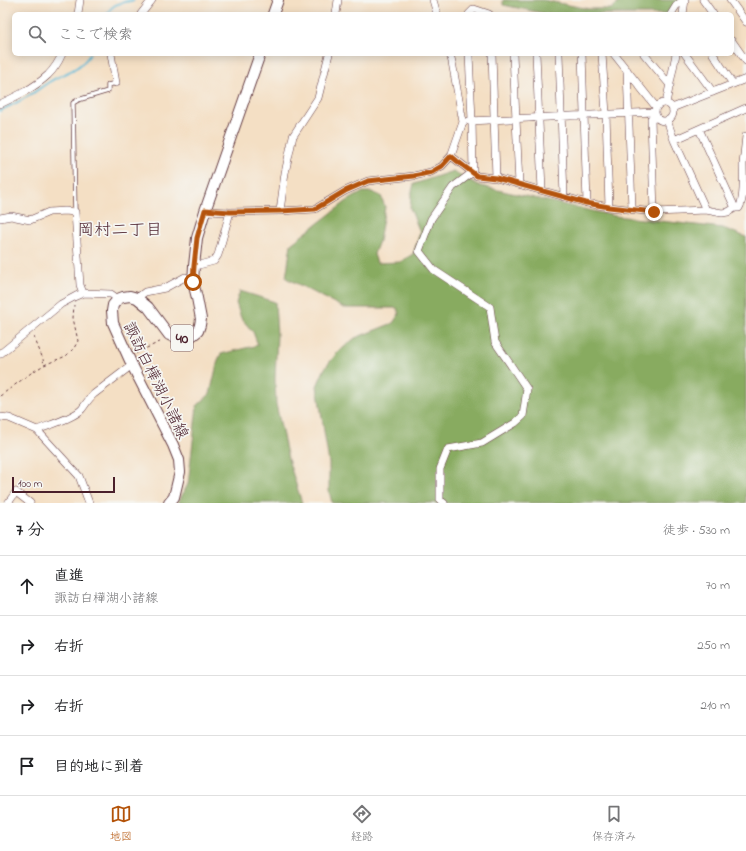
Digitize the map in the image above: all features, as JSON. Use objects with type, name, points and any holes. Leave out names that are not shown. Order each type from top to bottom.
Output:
[{"type":"main road","points":[[274,12],[278,0]]},
{"type":"main road","name":"諏訪白樺湖小諸線","points":[[169,503],[174,496],[180,472],[179,460],[113,323],[112,311],[118,299],[130,296],[137,298],[148,307],[169,335],[180,338],[193,335],[198,331],[201,319],[193,282],[197,238],[205,210],[259,56]]},
{"type":"street","points":[[78,12],[80,0]]},
{"type":"street","points":[[143,12],[152,0]]},
{"type":"street","points":[[336,12],[338,0]]},
{"type":"street","points":[[433,0],[436,12]]},
{"type":"street","points":[[684,0],[684,12]]},
{"type":"street","points":[[672,12],[676,6],[684,0]]},
{"type":"street","points":[[703,0],[712,12]]},
{"type":"street","points":[[730,0],[746,22]]},
{"type":"street","points":[[471,12],[474,9],[483,12]]},
{"type":"street","points":[[734,44],[746,61]]},
{"type":"street","points":[[0,104],[19,95],[49,74],[61,56]]},
{"type":"street","points":[[111,56],[116,83]]},
{"type":"street","points":[[280,211],[285,173],[293,136],[318,98],[328,56]]},
{"type":"street","points":[[205,210],[230,212],[315,209],[345,191],[368,181],[414,176],[432,172],[442,166],[451,156],[463,122],[450,56]]},
{"type":"street","points":[[469,56],[473,172]]},
{"type":"street","points":[[492,56],[496,178]]},
{"type":"street","points":[[514,56],[518,184]]},
{"type":"street","points":[[536,56],[542,190]]},
{"type":"street","points":[[559,56],[564,197]]},
{"type":"street","points":[[582,56],[586,203]]},
{"type":"street","points":[[602,56],[606,114],[609,207]]},
{"type":"street","points":[[616,56],[627,70],[661,121],[669,119],[672,114],[669,106],[670,85],[676,56]]},
{"type":"street","points":[[646,56],[670,85]]},
{"type":"street","points":[[686,56],[713,92]]},
{"type":"street","points":[[713,56],[733,84]]},
{"type":"street","points":[[627,70],[632,209]]},
{"type":"street","points":[[654,212],[651,119],[661,103],[669,106],[713,92],[746,79]]},
{"type":"street","points":[[674,140],[746,108]]},
{"type":"street","points":[[463,122],[472,120],[656,112]]},
{"type":"street","points":[[667,120],[674,140],[706,210]]},
{"type":"street","points":[[699,129],[734,208]]},
{"type":"street","points":[[451,156],[477,176],[496,178],[586,203],[654,212],[706,210],[722,213],[728,212],[734,208],[739,208],[741,204],[746,136]]},
{"type":"street","points":[[444,503],[440,500],[440,469],[448,449],[482,442],[515,423],[523,416],[527,389],[495,342],[490,307],[434,270],[419,251],[431,219],[453,187],[473,172]]},
{"type":"street","points":[[0,218],[10,216],[30,220],[49,212],[65,210],[75,212],[80,285],[79,294]]},
{"type":"street","points":[[199,265],[214,261],[218,255],[230,212]]},
{"type":"street","points":[[137,298],[145,292],[165,288],[185,277],[189,281],[193,282]]},
{"type":"street","points":[[0,354],[61,304],[79,294],[111,294],[118,299]]},
{"type":"street","points":[[37,430],[78,412],[94,394],[131,362]]},
{"type":"street","points":[[0,417],[9,418],[37,430],[79,476],[89,503]]},
{"type":"street","points":[[8,503],[16,492],[30,503]]},
{"type":"lane","points":[[75,214],[73,104],[78,100],[108,91],[108,85],[116,83]]},
{"type":"path","points":[[0,396],[31,373],[44,365],[66,356],[74,348],[78,341],[73,318],[79,294]]},
{"type":"path","points":[[31,329],[44,365]]},
{"type":"path","points":[[131,362],[138,352],[160,342],[169,335]]},
{"type":"green space","points":[[503,0],[543,0],[589,9],[611,9],[622,0],[681,0],[670,12],[537,12],[503,5]]},
{"type":"green space","points":[[453,171],[480,186],[615,216],[723,228],[746,237],[746,503],[332,503],[329,491],[329,463],[317,386],[325,368],[337,353],[355,338],[393,323],[399,314],[397,308],[344,308],[286,278],[291,244],[347,201],[363,192],[372,192],[381,196],[385,207],[379,241],[374,254],[377,263],[400,262],[413,254],[420,232],[410,208],[414,184]]},
{"type":"green space","points":[[240,291],[275,302],[277,335],[275,379],[276,404],[288,459],[302,503],[178,503],[188,484],[197,406],[210,394],[218,360],[221,354],[258,345],[253,332],[241,318],[236,303]]},
{"type":"waterway","points":[[108,12],[115,5],[134,0]]},
{"type":"waterway","points":[[0,111],[28,96],[49,82],[77,68],[88,56]]},
{"type":"district","name":"岡村二丁目","points":[[120,229]]},
{"type":"route","points":[[193,282],[197,238],[205,210],[230,212],[315,209],[345,191],[368,181],[414,176],[432,172],[442,166],[451,156],[477,176],[496,178],[586,203],[654,212]]}]
